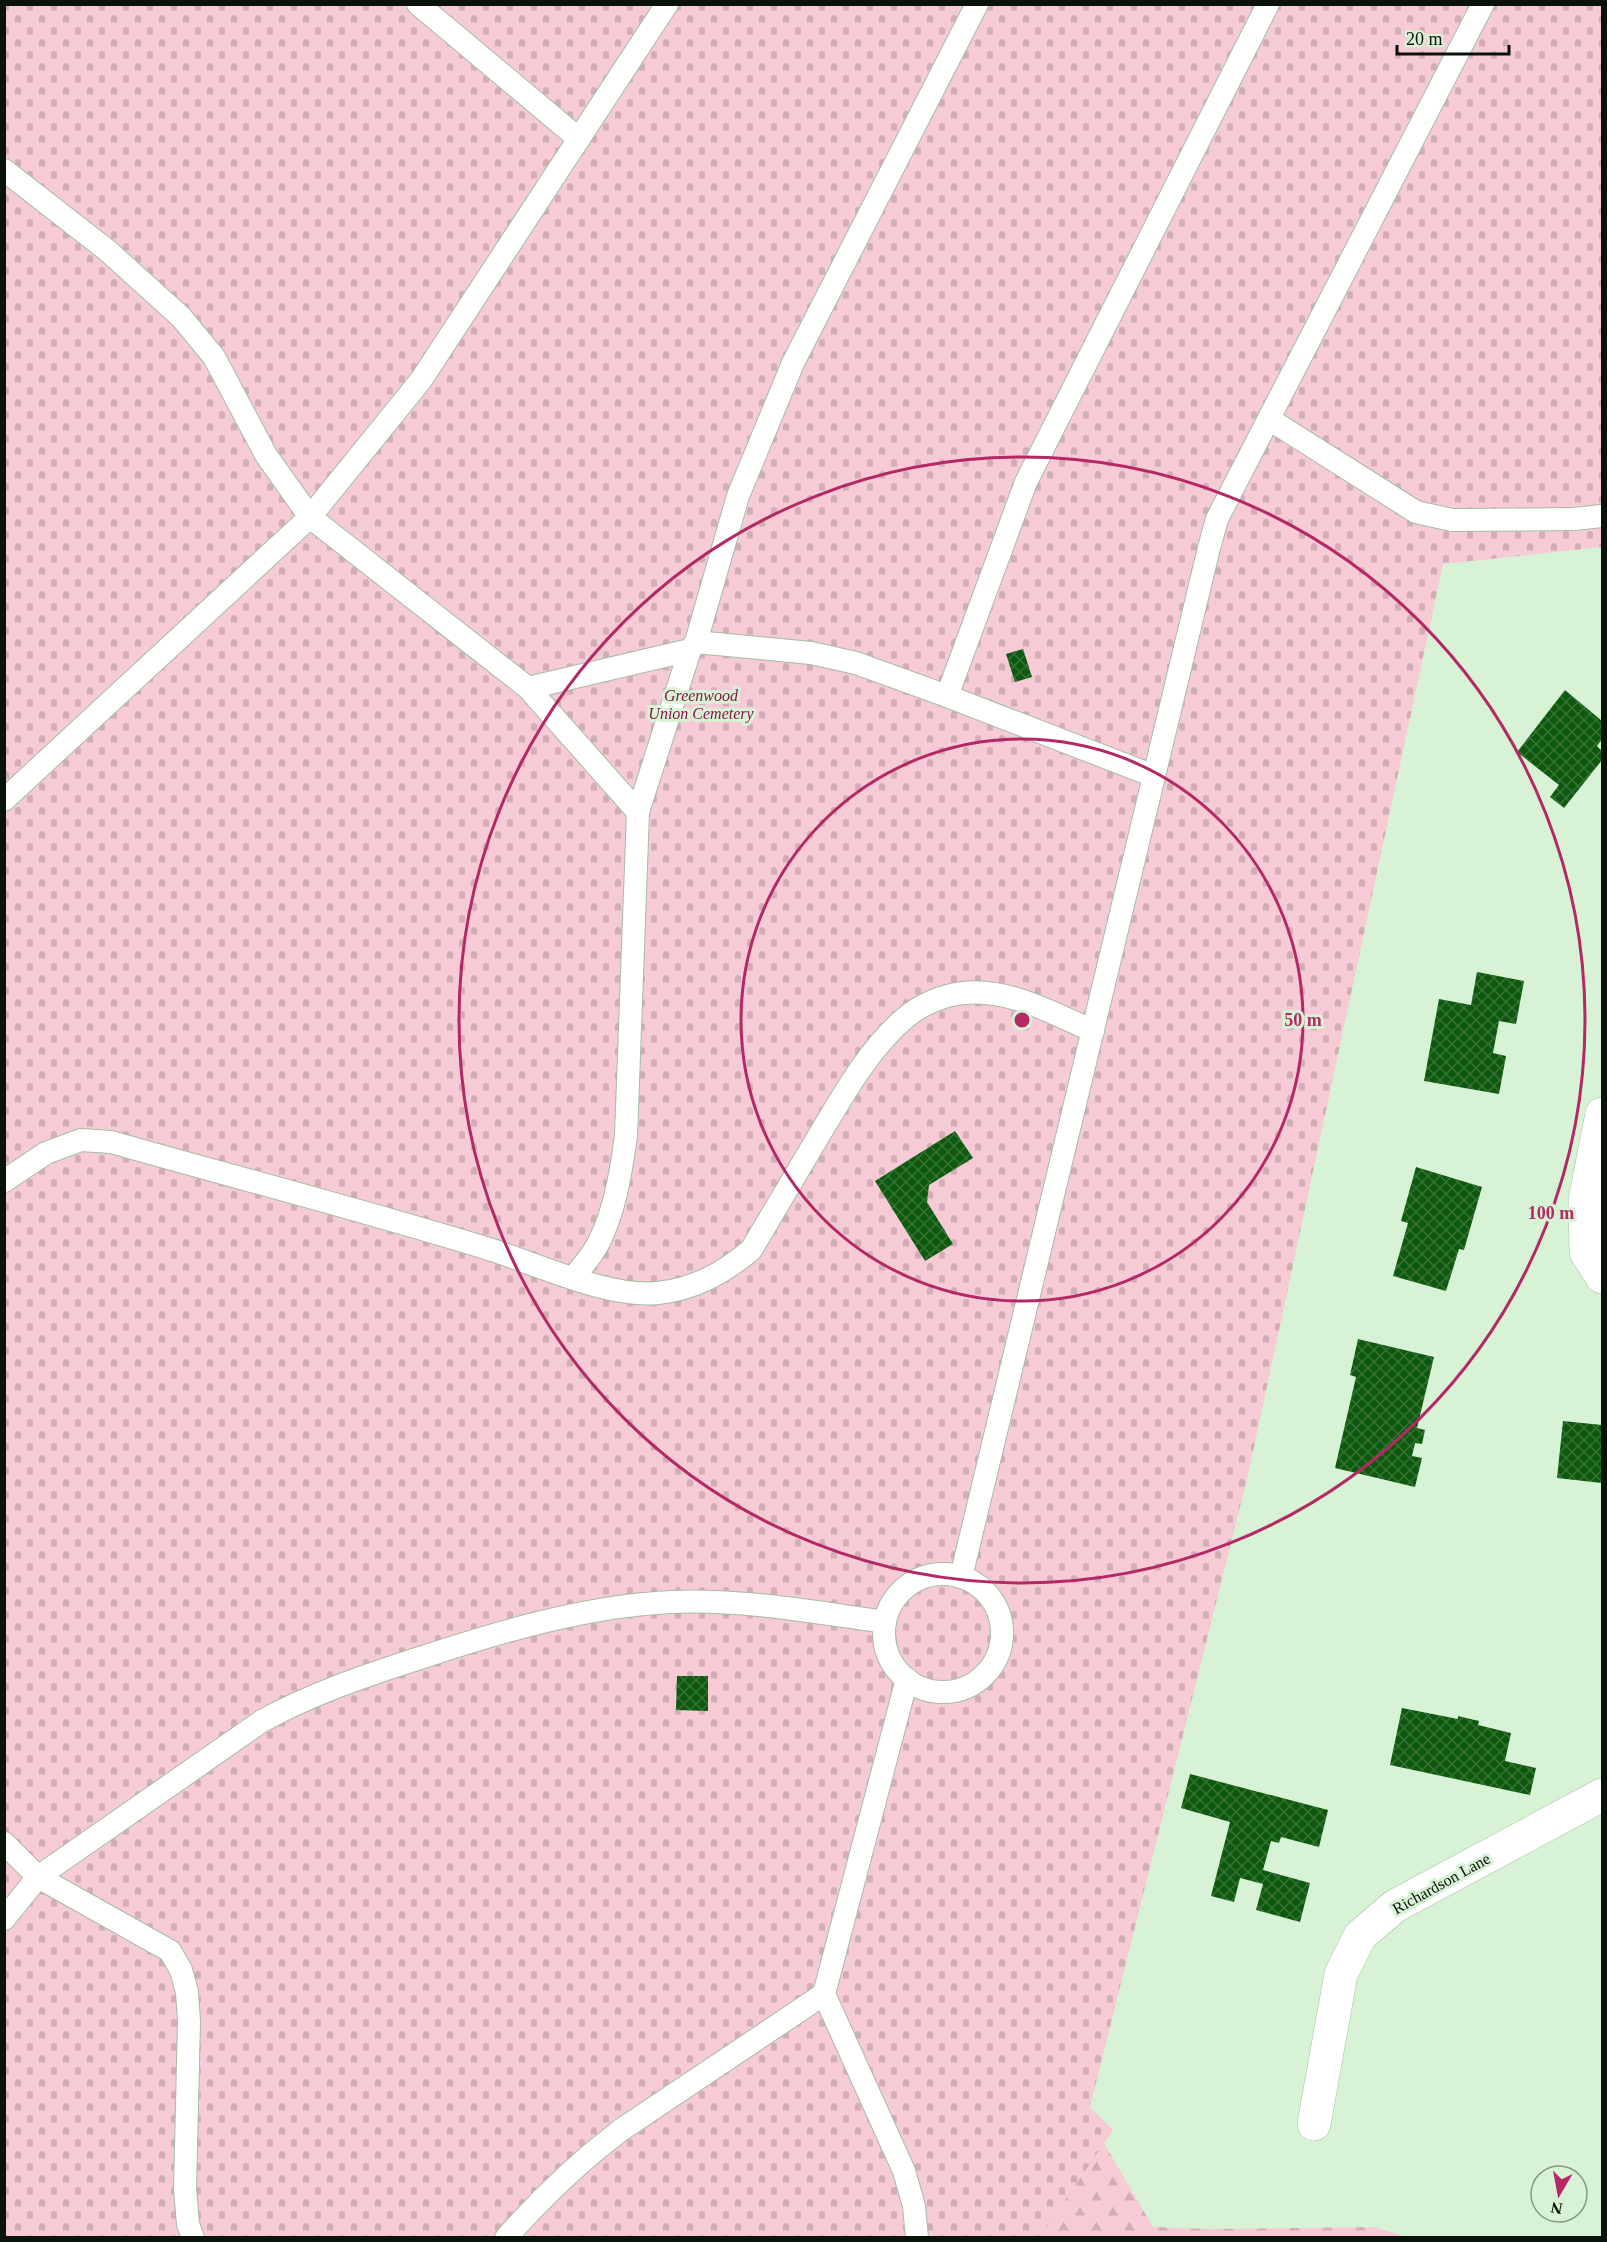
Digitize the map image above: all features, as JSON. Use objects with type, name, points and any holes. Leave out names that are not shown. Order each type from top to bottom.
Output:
[{"type":"street","points":[[1602,1114],[1585,1200],[1586,1252],[1602,1277]]},
{"type":"street","name":"Richardson Lane","points":[[1314,2124],[1341,1974],[1360,1936],[1395,1906],[1602,1795]]},
{"type":"lane","points":[[418,4],[579,139]]},
{"type":"lane","points":[[4,800],[310,517],[421,380],[667,4]]},
{"type":"lane","points":[[574,1277],[599,1243],[612,1208],[626,1136],[638,813],[693,646],[738,496],[793,363],[977,4]]},
{"type":"lane","points":[[947,696],[1026,482],[1268,4]]},
{"type":"lane","points":[[961,1577],[1209,548],[1218,519],[1483,4]]},
{"type":"lane","points":[[4,170],[108,251],[181,317],[214,357],[266,455],[310,517],[528,688],[638,813]]},
{"type":"lane","points":[[1269,419],[1416,512],[1452,520],[1574,519],[1602,516]]},
{"type":"lane","points":[[528,688],[693,646],[811,653],[856,663],[1154,777]]},
{"type":"lane","points":[[4,1181],[46,1153],[81,1140],[111,1142],[491,1250],[609,1289],[657,1293],[696,1286],[728,1269],[751,1250],[851,1083],[905,1018],[931,1001],[962,993],[995,994],[1024,1001],[1093,1031]]},
{"type":"lane","points":[[941,1574],[961,1577],[979,1586],[993,1601],[1000,1619],[1002,1639],[997,1659],[986,1674],[971,1686],[953,1692],[934,1692],[915,1686],[889,1659],[884,1640],[885,1622],[892,1603],[904,1588],[922,1578],[941,1574]]},
{"type":"lane","points":[[4,1919],[38,1877],[262,1721],[296,1702],[364,1676],[486,1636],[572,1616],[670,1602],[717,1602],[769,1606],[885,1622]]},
{"type":"lane","points":[[907,1679],[824,1994],[904,2171],[914,2206],[917,2238]]},
{"type":"lane","points":[[4,1843],[38,1877],[170,1951],[181,1970],[187,1992],[189,2021],[185,2189],[188,2224],[193,2238]]},
{"type":"lane","points":[[506,2238],[556,2184],[595,2150],[824,1994]]},
{"type":"green space","name":"Greenwood Union Cemetery","points":[[5,5],[1602,5],[1602,547],[1443,564],[1248,1475],[1090,2107],[1113,2130],[1040,2237],[5,2238]]},
{"type":"green space","points":[[1061,2070],[1153,2227],[1209,2229],[1374,2227],[1408,2237],[951,2238]]},
{"type":"building","points":[[1023,649],[1032,677],[1015,682],[1006,654]]},
{"type":"building","points":[[1565,690],[1602,721],[1602,739],[1597,746],[1602,751],[1602,760],[1564,808],[1550,797],[1559,785],[1517,752]]},
{"type":"building","points":[[1477,972],[1524,981],[1516,1024],[1499,1021],[1493,1053],[1506,1056],[1499,1094],[1424,1081],[1439,999],[1471,1005]]},
{"type":"building","points":[[955,1131],[973,1158],[929,1185],[927,1202],[953,1244],[925,1261],[875,1181]]},
{"type":"building","points":[[1416,1167],[1482,1187],[1464,1250],[1459,1249],[1446,1291],[1393,1276],[1408,1223],[1401,1221]]},
{"type":"building","points":[[1358,1339],[1434,1357],[1417,1428],[1425,1430],[1422,1444],[1415,1443],[1412,1456],[1422,1458],[1415,1487],[1335,1468],[1356,1377],[1350,1375]]},
{"type":"building","points":[[1563,1421],[1602,1425],[1602,1483],[1557,1478]]},
{"type":"building","points":[[677,1676],[708,1676],[708,1711],[676,1710]]},
{"type":"building","points":[[1402,1708],[1458,1719],[1458,1716],[1479,1721],[1478,1725],[1511,1733],[1505,1761],[1536,1768],[1530,1795],[1390,1765]]},
{"type":"building","points":[[1190,1774],[1328,1810],[1319,1847],[1281,1837],[1279,1843],[1271,1841],[1263,1870],[1310,1883],[1300,1922],[1256,1910],[1263,1884],[1240,1878],[1234,1902],[1211,1896],[1230,1822],[1181,1808]]}]
